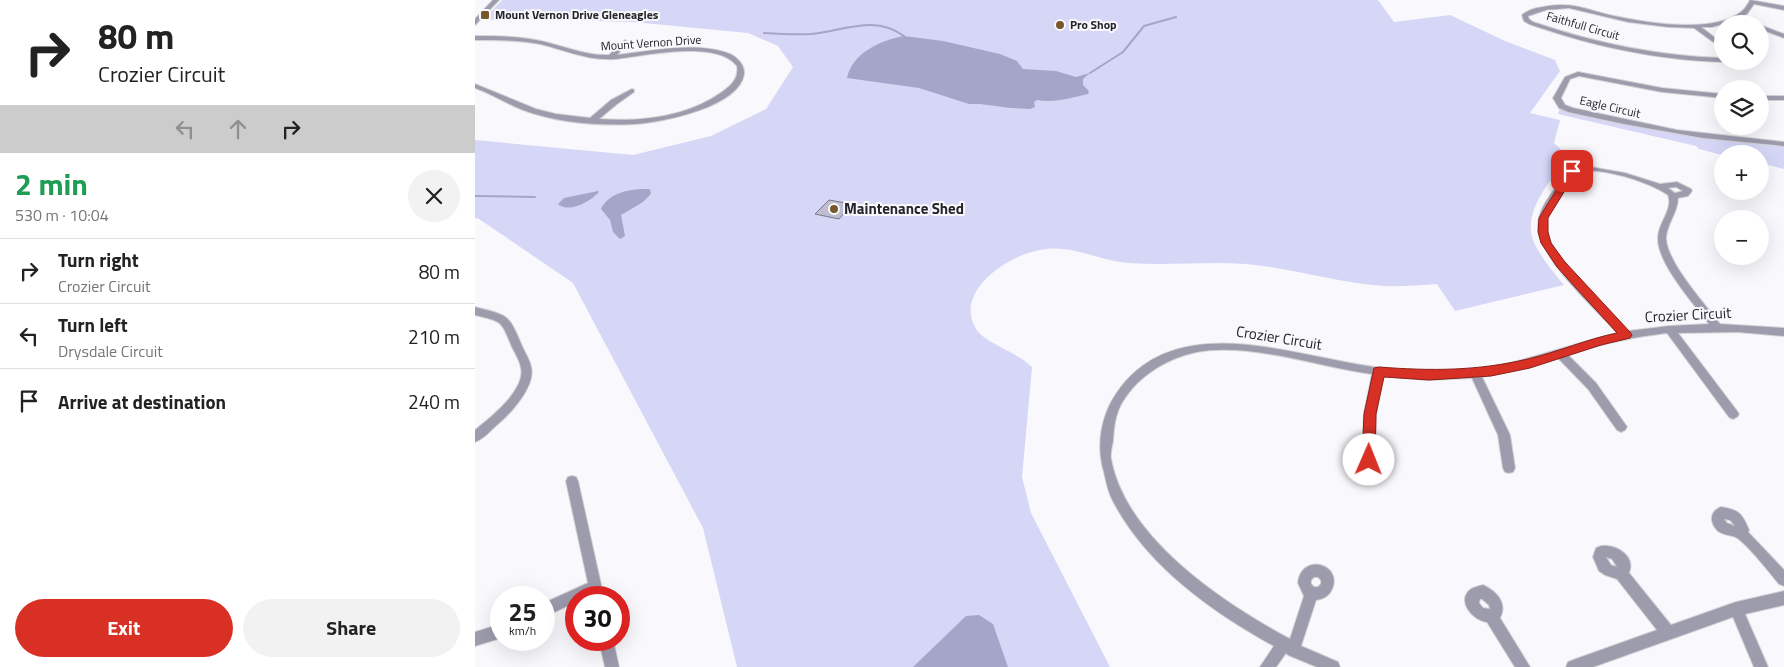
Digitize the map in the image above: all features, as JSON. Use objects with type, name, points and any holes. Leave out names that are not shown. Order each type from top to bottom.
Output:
[{"type":"street","points":[[475,16],[491,0]]},
{"type":"street","points":[[475,23],[496,0]]},
{"type":"street","points":[[1741,15],[1750,8],[1753,1],[1784,8]]},
{"type":"street","name":"Faithfull Circuit","points":[[1714,23],[1695,26],[1631,21],[1570,6],[1531,11],[1525,15],[1526,20],[1531,23],[1553,31],[1621,49],[1670,57],[1714,59]]},
{"type":"street","points":[[1695,26],[1714,40]]},
{"type":"street","points":[[1769,30],[1784,36]]},
{"type":"street","name":"Mount Vernon Drive","points":[[475,38],[532,41],[585,56],[611,57],[680,50],[713,51],[727,55],[738,62],[741,68],[741,76],[725,95],[691,111],[665,118],[642,121],[593,120],[535,112],[517,106],[475,86]]},
{"type":"street","points":[[611,57],[625,42]]},
{"type":"street","name":"Eagle Circuit","points":[[1714,95],[1662,90],[1578,74],[1567,78],[1557,98],[1562,106],[1571,110],[1642,126],[1713,138],[1784,144]]},
{"type":"street","points":[[593,120],[614,102],[632,91]]},
{"type":"street","points":[[1769,98],[1784,98]]},
{"type":"street","points":[[1626,335],[1552,254],[1543,232],[1543,218],[1570,173],[1577,168],[1591,168],[1661,186],[1677,184],[1688,191],[1685,194],[1673,196]]},
{"type":"street","points":[[1661,186],[1673,196],[1674,203],[1662,230],[1661,239],[1664,250],[1673,267],[1717,328]]},
{"type":"street","points":[[475,311],[499,318],[507,323],[527,369],[527,377],[515,397],[475,438]]},
{"type":"street","name":"Crozier Circuit","points":[[1333,667],[1288,648],[1224,609],[1189,582],[1159,553],[1117,499],[1109,481],[1105,462],[1105,433],[1119,397],[1134,378],[1157,363],[1183,352],[1209,346],[1245,347],[1379,372],[1429,376],[1475,374],[1505,369],[1626,335],[1669,330],[1717,328],[1784,332]]},
{"type":"street","points":[[1669,330],[1733,414]]},
{"type":"street","points":[[1560,354],[1592,386],[1621,427]]},
{"type":"street","points":[[1368,475],[1370,414],[1379,372]]},
{"type":"street","points":[[1475,374],[1504,435],[1509,468]]},
{"type":"street","points":[[572,481],[595,586]]},
{"type":"street","points":[[1740,533],[1784,580]]},
{"type":"street","points":[[1620,572],[1667,633]]},
{"type":"street","points":[[1267,667],[1288,648],[1312,593]]},
{"type":"street","points":[[1573,667],[1736,608],[1784,598]]},
{"type":"street","points":[[1736,608],[1761,667]]},
{"type":"street","points":[[1491,616],[1523,667]]},
{"type":"street","points":[[475,639],[490,634]]},
{"type":"street","points":[[608,651],[612,667]]},
{"type":"shaded area","points":[[502,0],[1378,0],[1394,22],[1450,15],[1505,41],[1555,60],[1560,71],[1530,113],[1560,120],[1554,143],[1568,156],[1538,201],[1531,222],[1531,232],[1539,252],[1564,285],[1455,311],[1437,284],[1384,286],[1246,264],[1129,263],[1057,249],[1033,251],[1019,257],[990,275],[979,287],[972,300],[971,314],[979,333],[989,341],[1021,358],[1032,367],[1022,477],[1031,513],[1110,667],[737,667],[703,528],[573,283],[475,218],[475,140],[633,155],[711,136],[766,109],[793,67],[778,46],[748,33],[633,22],[523,19],[483,20]]},
{"type":"shaded area","points":[[904,36],[943,41],[1000,54],[1017,61],[1023,69],[1056,71],[1076,77],[1090,73],[1083,79],[1083,85],[1089,91],[1088,94],[1063,100],[1037,100],[1034,102],[1035,107],[1030,109],[1011,108],[969,104],[919,88],[847,78],[855,61],[869,49],[877,44]]},
{"type":"shaded area","points":[[1560,107],[1671,133],[1727,141],[1784,145],[1784,169],[1769,165],[1769,145],[1714,145],[1714,153],[1699,149],[1696,146],[1558,114]]},
{"type":"shaded area","points":[[650,189],[651,194],[643,202],[621,215],[625,236],[620,239],[613,232],[610,220],[601,209],[613,196],[629,190]]},
{"type":"shaded area","points":[[598,191],[591,199],[574,207],[568,208],[558,204],[564,198]]},
{"type":"shaded area","points":[[979,615],[993,624],[1008,667],[913,667],[966,616]]},
{"type":"building","name":"Maintenance Shed","points":[[829,200],[852,204],[839,219],[815,214]]},
{"type":"waterway","points":[[1090,73],[1123,52],[1144,26],[1176,17]]},
{"type":"waterway","points":[[764,33],[811,34],[870,25],[893,29],[904,36]]},
{"type":"waterway","points":[[475,196],[535,197]]},
{"type":"place","name":"Mount Vernon Drive Gleneagles","points":[[485,15]]},
{"type":"place","name":"Pro Shop","points":[[1060,25]]},
{"type":"place","name":"Maintenance Shed","points":[[834,209]]},
{"type":"route","points":[[1369,460],[1370,414],[1379,372],[1429,376],[1491,372],[1530,363],[1600,341],[1626,335],[1552,254],[1546,243],[1543,232],[1543,218],[1572,171]]}]
